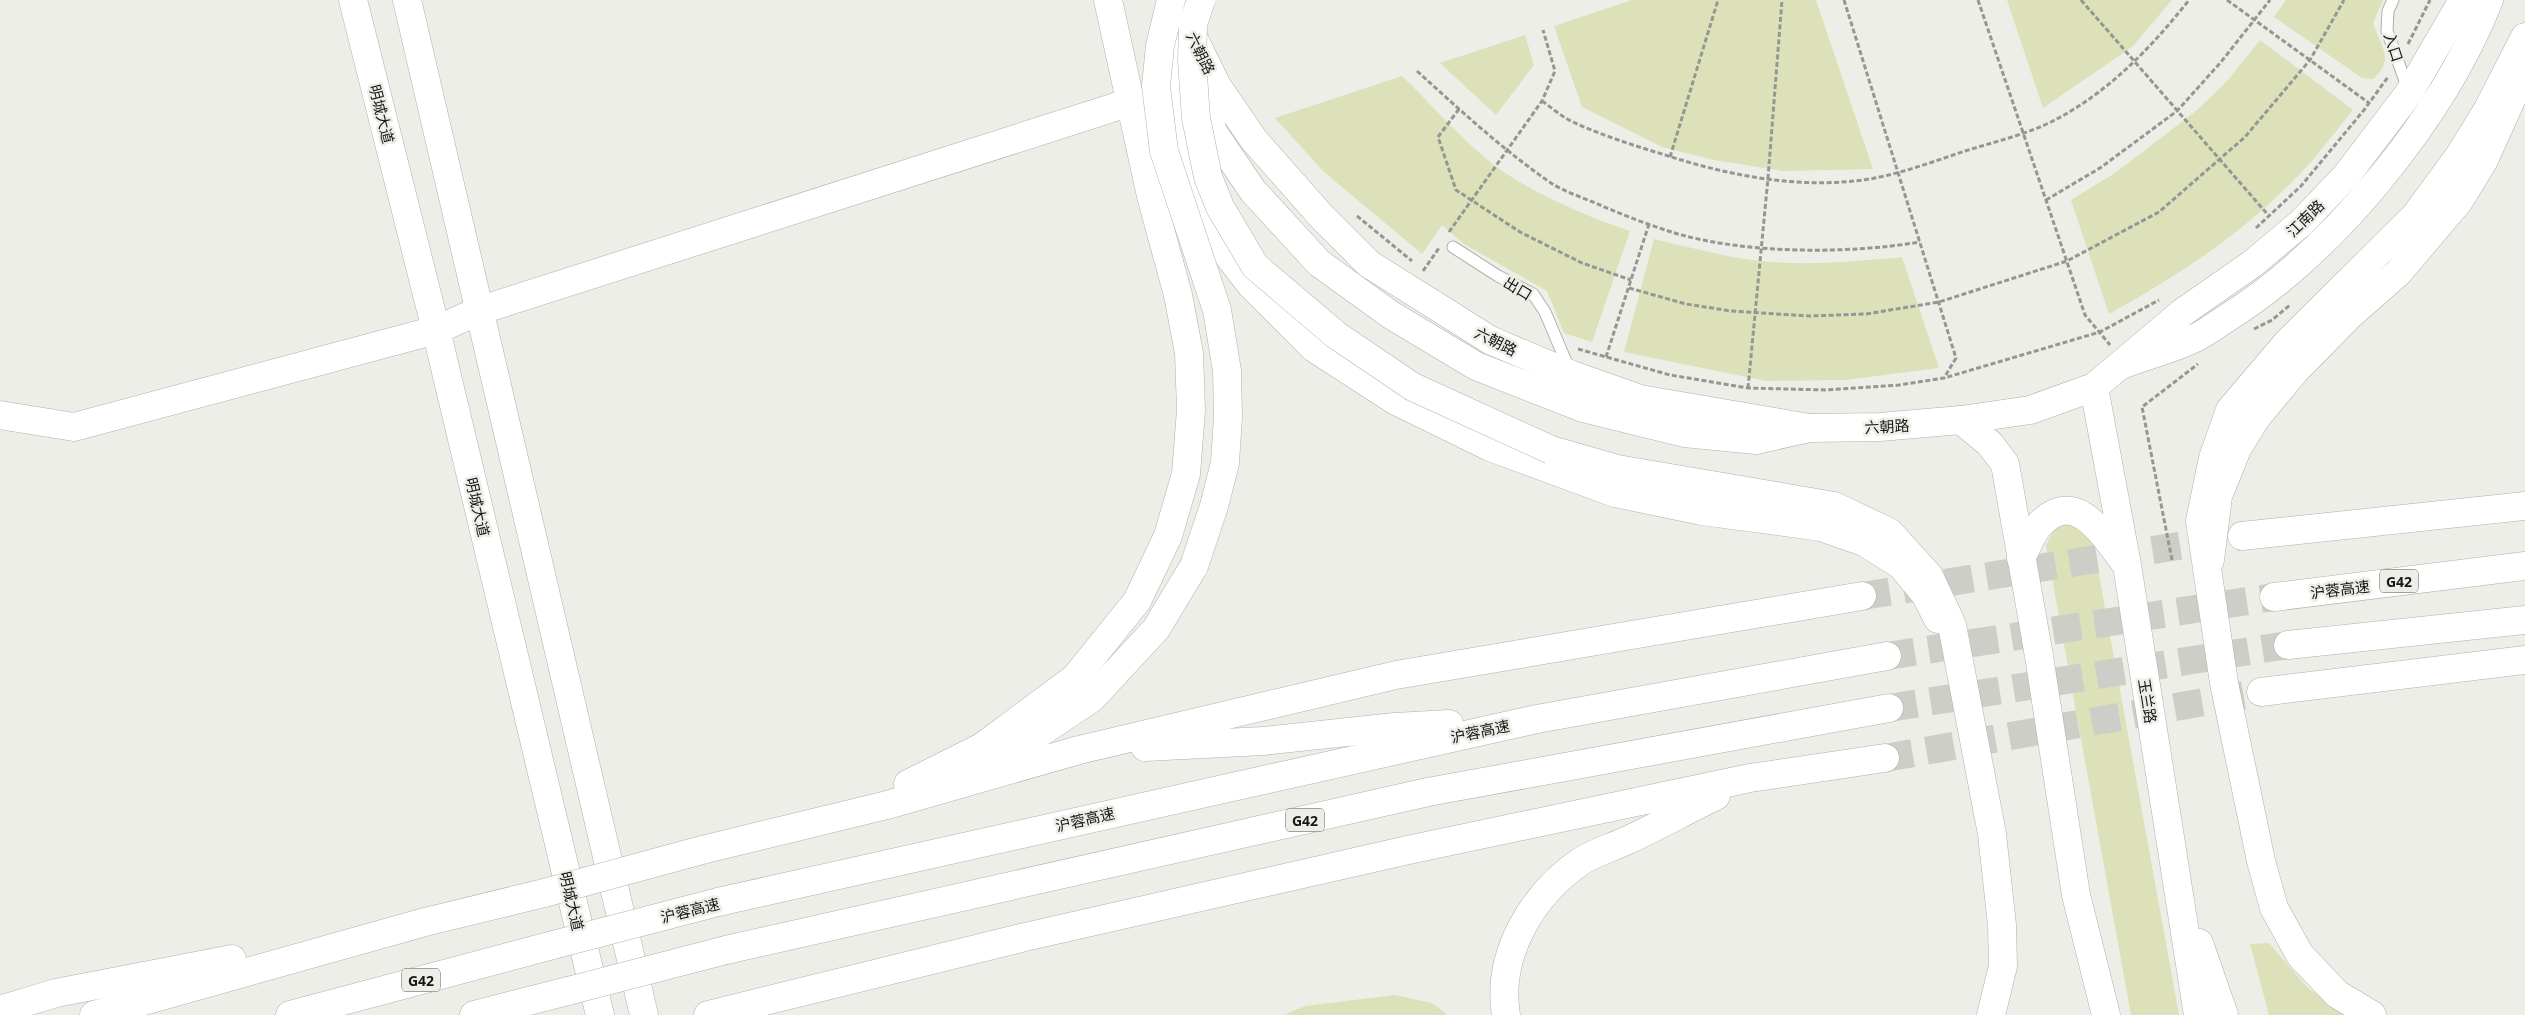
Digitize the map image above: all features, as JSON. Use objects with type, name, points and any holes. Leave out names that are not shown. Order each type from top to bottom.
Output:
[{"type":"main road","name":"明城大道","points":[[353,0],[436,330],[600,1015]]},
{"type":"main road","points":[[407,0],[481,310],[576,734],[644,1015]]},
{"type":"main road","points":[[908,784],[982,747],[1075,678],[1137,601],[1168,536],[1186,474],[1191,410],[1189,353],[1178,295],[1152,196],[1108,0]]},
{"type":"main road","points":[[1164,0],[1167,34],[1201,207],[1213,236],[1251,285],[1314,348],[1396,401],[1490,447],[1615,493],[1702,511],[1822,527],[1864,542],[1901,565],[1925,594],[1946,634],[1969,713]]},
{"type":"main road","points":[[710,849],[822,810],[997,754],[1038,734],[1092,698],[1156,629],[1194,566],[1214,506],[1225,463],[1228,371],[1217,310],[1164,151],[1156,86],[1160,46],[1173,0]]},
{"type":"main road","name":"六朝路","points":[[1173,0],[1217,86],[1254,140],[1322,217],[1369,264],[1490,340],[1572,375],[1640,399],[1810,428],[1880,427],[1961,420],[2030,410],[2094,387]]},
{"type":"main road","points":[[1202,0],[1193,24],[1192,61],[1196,118],[1208,177],[1220,207],[1255,266],[1336,335],[1413,387],[1550,450],[1617,469],[1834,506],[1889,532],[1929,576],[1952,625],[1992,834],[2002,925],[2003,966],[1991,1015]]},
{"type":"main road","name":"江南路","points":[[2094,387],[2124,364],[2183,312],[2252,264],[2301,224],[2346,176],[2409,93],[2463,0]]},
{"type":"main road","points":[[2124,364],[2196,338],[2248,304],[2283,278],[2318,247],[2361,201],[2416,131],[2450,78],[2481,20],[2489,0]]},
{"type":"main road","points":[[2372,1015],[2337,994],[2300,955],[2274,908],[2261,860],[2226,692],[2200,521],[2213,458],[2230,410],[2287,343],[2414,216],[2464,148],[2488,108],[2525,37]]},
{"type":"main road","points":[[1192,61],[1213,132],[1253,191],[1319,263],[1391,315],[1476,366],[1582,408],[1684,433],[1756,440],[1810,428]]},
{"type":"main road","points":[[2209,586],[2218,496],[2237,449],[2256,418],[2295,371],[2350,316],[2398,273],[2459,201],[2484,160],[2525,69]]},
{"type":"main road","points":[[0,415],[74,427],[436,330],[481,310],[1131,102]]},
{"type":"main road","name":"玉兰路","points":[[2094,387],[2127,565],[2198,1015]]},
{"type":"main road","points":[[1961,420],[1990,444],[2005,464],[2039,656],[2076,895],[2088,1015]]},
{"type":"main road","points":[[2242,536],[2525,506]]},
{"type":"main road","points":[[2021,558],[2039,524],[2055,512],[2073,510],[2089,518],[2127,565]]},
{"type":"main road","name":"沪蓉高速","points":[[2274,597],[2525,566]]},
{"type":"main road","points":[[94,1015],[425,922],[887,805],[1079,750],[1396,674],[1862,596]]},
{"type":"main road","points":[[2288,645],[2525,620]]},
{"type":"main road","name":"沪蓉高速","points":[[290,1015],[718,902],[1537,719],[1887,656]]},
{"type":"main road","points":[[2261,692],[2525,660]]},
{"type":"main road","points":[[2318,685],[2525,680]]},
{"type":"main road","name":"G42","points":[[474,1015],[726,950],[1428,792],[1889,708]]},
{"type":"main road","points":[[1079,750],[1264,741],[1395,727],[1537,719]]},
{"type":"main road","points":[[708,1015],[1025,937],[1380,856],[1750,778],[1885,758]]},
{"type":"main road","points":[[1506,1015],[1506,978],[1512,951],[1524,920],[1546,890],[1583,860],[1750,778]]},
{"type":"main road","points":[[2173,866],[2224,1015]]},
{"type":"main road","points":[[2076,895],[2106,1015]]},
{"type":"main road","points":[[0,1010],[56,994],[425,922]]},
{"type":"lane","name":"入口","points":[[2393,0],[2388,11],[2387,31],[2409,93]]},
{"type":"lane","name":"出口","points":[[1449,243],[1498,276],[1533,294],[1560,344],[1572,375]]},
{"type":"path","points":[[1670,157],[1718,0]]},
{"type":"path","points":[[1748,388],[1762,247],[1782,0]]},
{"type":"path","points":[[1844,0],[1956,358],[1944,378]]},
{"type":"path","points":[[1978,0],[2085,315],[2124,364]]},
{"type":"path","points":[[2081,0],[2269,216]]},
{"type":"path","points":[[1542,101],[1572,121],[1699,166],[1768,178],[1816,183],[1863,180],[1898,173],[2051,122],[2084,102],[2134,62],[2159,38],[2189,0]]},
{"type":"path","points":[[2227,0],[2369,103]]},
{"type":"path","points":[[2046,200],[2100,168],[2177,111],[2221,62],[2270,0]]},
{"type":"path","points":[[1629,288],[1686,304],[1755,313],[1809,316],[1866,314],[1939,302],[2067,261],[2159,212],[2220,160],[2273,106],[2310,60],[2344,0]]},
{"type":"path","points":[[2250,234],[2301,186],[2369,103],[2399,61],[2430,0]]},
{"type":"path","points":[[1449,243],[1472,200],[1542,101],[1555,72],[1543,30]]},
{"type":"path","points":[[1418,71],[1459,109],[1553,184],[1623,215],[1679,234],[1762,247],[1839,250],[1920,242]]},
{"type":"path","points":[[1459,109],[1438,138],[1456,190],[1520,232],[1582,263],[1631,280]]},
{"type":"path","points":[[1356,215],[1430,275]]},
{"type":"path","points":[[1606,357],[1650,224]]},
{"type":"path","points":[[1422,270],[1439,247]]},
{"type":"path","points":[[1560,344],[1670,375],[1748,388],[1826,390],[1899,386],[1944,378],[2100,332],[2160,300]]},
{"type":"path","points":[[2142,407],[2172,560]]},
{"type":"green space","points":[[1632,0],[1816,0],[1873,169],[1783,171],[1714,160],[1662,147],[1582,107],[1554,26]]},
{"type":"green space","points":[[2007,0],[2172,0],[2133,46],[2043,108]]},
{"type":"green space","points":[[2286,0],[2383,0],[2373,23],[2385,59],[2380,72],[2373,79],[2362,78],[2274,17]]},
{"type":"green space","points":[[1525,35],[1534,65],[1496,115],[1440,63]]},
{"type":"green space","points":[[2260,40],[2353,110],[2299,175],[2249,221],[2205,255],[2109,314],[2071,200],[2115,173],[2196,111],[2228,80]]},
{"type":"green space","points":[[1402,76],[1484,157],[1516,180],[1554,200],[1630,231],[1592,342],[1564,333],[1547,291],[1464,244],[1442,225],[1422,254],[1324,172],[1275,118]]},
{"type":"green space","points":[[1654,239],[1722,255],[1783,263],[1863,261],[1902,257],[1939,368],[1845,380],[1766,381],[1624,352]]},
{"type":"green space","points":[[2077,525],[2093,542],[2179,1015],[2131,1015],[2046,545],[2055,527]]},
{"type":"green space","points":[[2269,943],[2308,988],[2347,1015],[2269,1015],[2250,944]]},
{"type":"green space","points":[[1395,995],[1432,1003],[1447,1015],[1284,1015],[1305,1006]]},
{"type":"tunnel","points":[[1862,596],[2242,536]]},
{"type":"tunnel","points":[[1887,656],[2274,597]]},
{"type":"tunnel","points":[[1889,708],[2288,645]]},
{"type":"tunnel","points":[[1885,758],[2261,692]]}]
